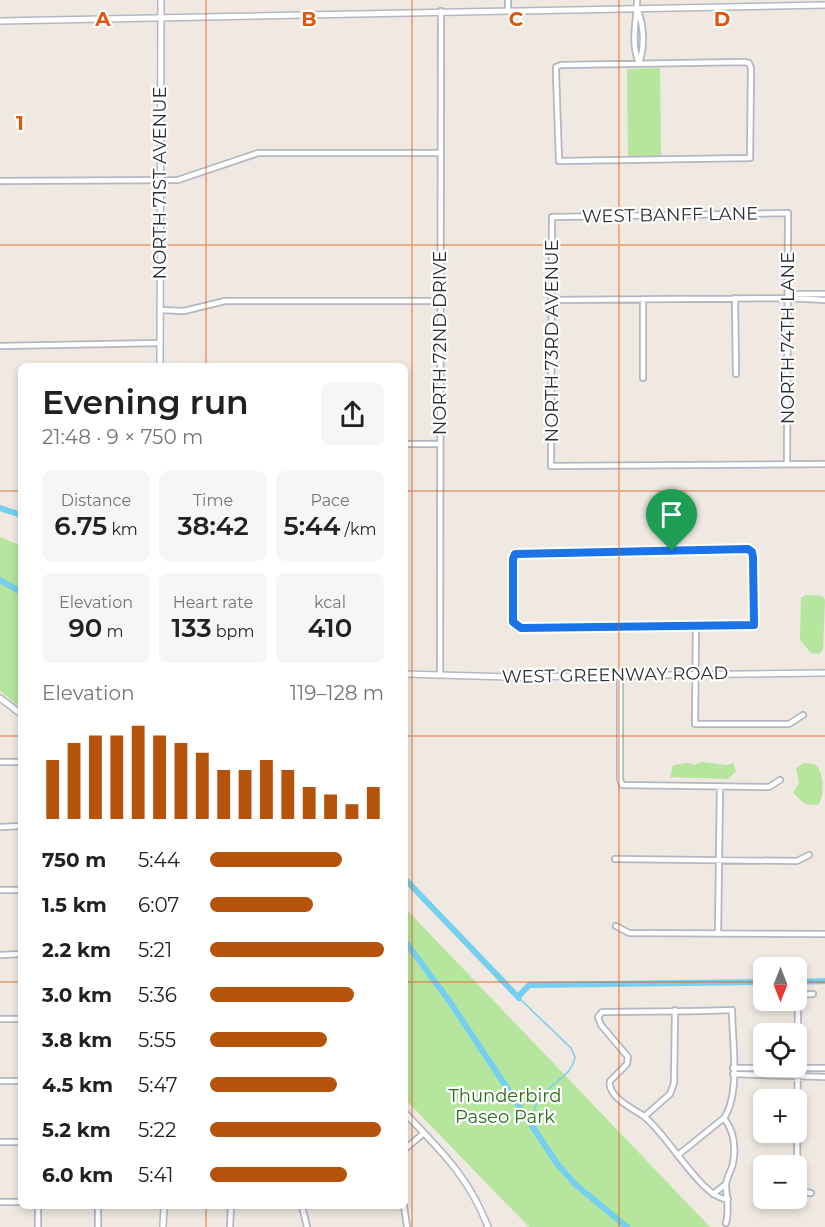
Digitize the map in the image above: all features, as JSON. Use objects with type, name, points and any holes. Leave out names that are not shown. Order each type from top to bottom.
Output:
[{"type":"street","name":"NORTH 71ST AVENUE","points":[[160,363],[161,0]]},
{"type":"street","points":[[508,0],[508,10]]},
{"type":"street","points":[[637,0],[634,31],[635,54],[639,63]]},
{"type":"street","points":[[0,21],[825,5]]},
{"type":"street","points":[[637,8],[642,17],[642,54],[639,63]]},
{"type":"street","name":"NORTH 72ND DRIVE","points":[[440,675],[441,11]]},
{"type":"street","points":[[634,31],[642,31]]},
{"type":"street","points":[[639,63],[749,63],[751,68],[750,158],[559,161],[556,67],[639,63]]},
{"type":"street","points":[[0,181],[178,180],[258,153],[440,153]]},
{"type":"street","name":"WEST BANFF LANE","points":[[552,217],[788,213]]},
{"type":"street","name":"NORTH 74TH LANE","points":[[787,464],[788,213]]},
{"type":"street","name":"NORTH 73RD AVENUE","points":[[552,217],[552,466],[787,464]]},
{"type":"street","points":[[788,298],[798,294],[825,294]]},
{"type":"street","points":[[735,298],[736,374]]},
{"type":"street","points":[[551,300],[788,298],[825,300]]},
{"type":"street","points":[[643,299],[643,378]]},
{"type":"street","points":[[160,310],[184,310],[225,301],[440,301]]},
{"type":"street","points":[[0,346],[160,343]]},
{"type":"street","points":[[408,444],[440,444]]},
{"type":"street","points":[[787,464],[825,464]]},
{"type":"street","points":[[748,549],[752,552],[754,625],[696,625],[516,626],[513,622],[513,559],[515,554],[748,549]]},
{"type":"street","points":[[696,625],[695,724],[789,724],[803,715]]},
{"type":"street","name":"WEST GREENWAY ROAD","points":[[408,674],[509,678],[825,673]]},
{"type":"street","points":[[620,675],[620,779],[622,785],[770,787],[780,780]]},
{"type":"street","points":[[0,698],[18,712]]},
{"type":"street","points":[[0,762],[18,762]]},
{"type":"street","points":[[718,933],[720,786]]},
{"type":"street","points":[[0,827],[18,826]]},
{"type":"street","points":[[615,859],[797,861],[809,855]]},
{"type":"street","points":[[0,890],[18,890]]},
{"type":"street","points":[[616,926],[629,933],[825,934]]},
{"type":"street","points":[[0,955],[18,954]]},
{"type":"street","points":[[807,994],[813,994]]},
{"type":"street","points":[[645,1116],[670,1094],[674,1083],[675,1010]]},
{"type":"street","points":[[678,1155],[724,1118],[731,1103],[732,1010],[700,1013],[675,1010],[602,1012],[597,1017],[601,1025],[628,1057],[627,1064],[610,1080],[609,1086],[627,1106],[645,1116],[678,1155],[717,1198],[728,1199]]},
{"type":"street","points":[[0,1019],[18,1019]]},
{"type":"street","points":[[733,1071],[753,1068]]},
{"type":"street","points":[[807,1068],[825,1068]]},
{"type":"street","points":[[733,1071],[753,1075]]},
{"type":"street","points":[[807,1076],[825,1077]]},
{"type":"street","points":[[797,1155],[798,1077]]},
{"type":"street","points":[[0,1081],[18,1081]]},
{"type":"street","points":[[408,1116],[456,1167],[481,1210],[488,1227]]},
{"type":"street","points":[[724,1118],[733,1131],[733,1163],[726,1184],[728,1199],[726,1223]]},
{"type":"street","points":[[408,1146],[424,1133]]},
{"type":"street","points":[[0,1142],[18,1142]]},
{"type":"street","points":[[713,1194],[726,1184]]},
{"type":"street","points":[[807,1192],[811,1193]]},
{"type":"street","points":[[0,1202],[18,1202]]},
{"type":"street","points":[[38,1209],[38,1227]]},
{"type":"street","points":[[98,1209],[98,1227]]},
{"type":"street","points":[[163,1227],[164,1209]]},
{"type":"street","points":[[230,1227],[231,1209]]},
{"type":"street","points":[[303,1209],[307,1227]]},
{"type":"street","points":[[404,1209],[407,1227]]},
{"type":"green space","points":[[660,68],[661,156],[628,157],[627,69]]},
{"type":"green space","points":[[0,537],[18,545],[18,706],[0,691]]},
{"type":"green space","points":[[805,595],[822,596],[825,600],[823,649],[819,654],[811,653],[800,640],[801,598]]},
{"type":"green space","points":[[702,762],[727,765],[733,763],[736,771],[728,779],[670,777],[673,765],[688,763],[694,765]]},
{"type":"green space","points":[[804,763],[815,764],[822,778],[818,805],[805,804],[793,793],[799,783],[796,768]]},
{"type":"green space","name":"Thunderbird Paseo Park","points":[[408,911],[710,1227],[529,1227],[408,1102]]},
{"type":"waterway","points":[[0,508],[18,514]]},
{"type":"waterway","points":[[0,580],[18,590]]},
{"type":"waterway","points":[[408,882],[519,998]]},
{"type":"waterway","points":[[408,945],[450,1002],[558,1165],[576,1185],[627,1227]]},
{"type":"waterway","points":[[807,982],[825,981]]},
{"type":"waterway","points":[[518,997],[529,985],[753,982]]},
{"type":"waterway","points":[[520,999],[571,1048],[575,1057],[567,1073],[539,1100],[534,1110],[532,1123]]},
{"type":"route","points":[[748,549],[752,552],[754,625],[521,628],[513,622],[513,559],[515,554],[672,551],[748,549]]}]
